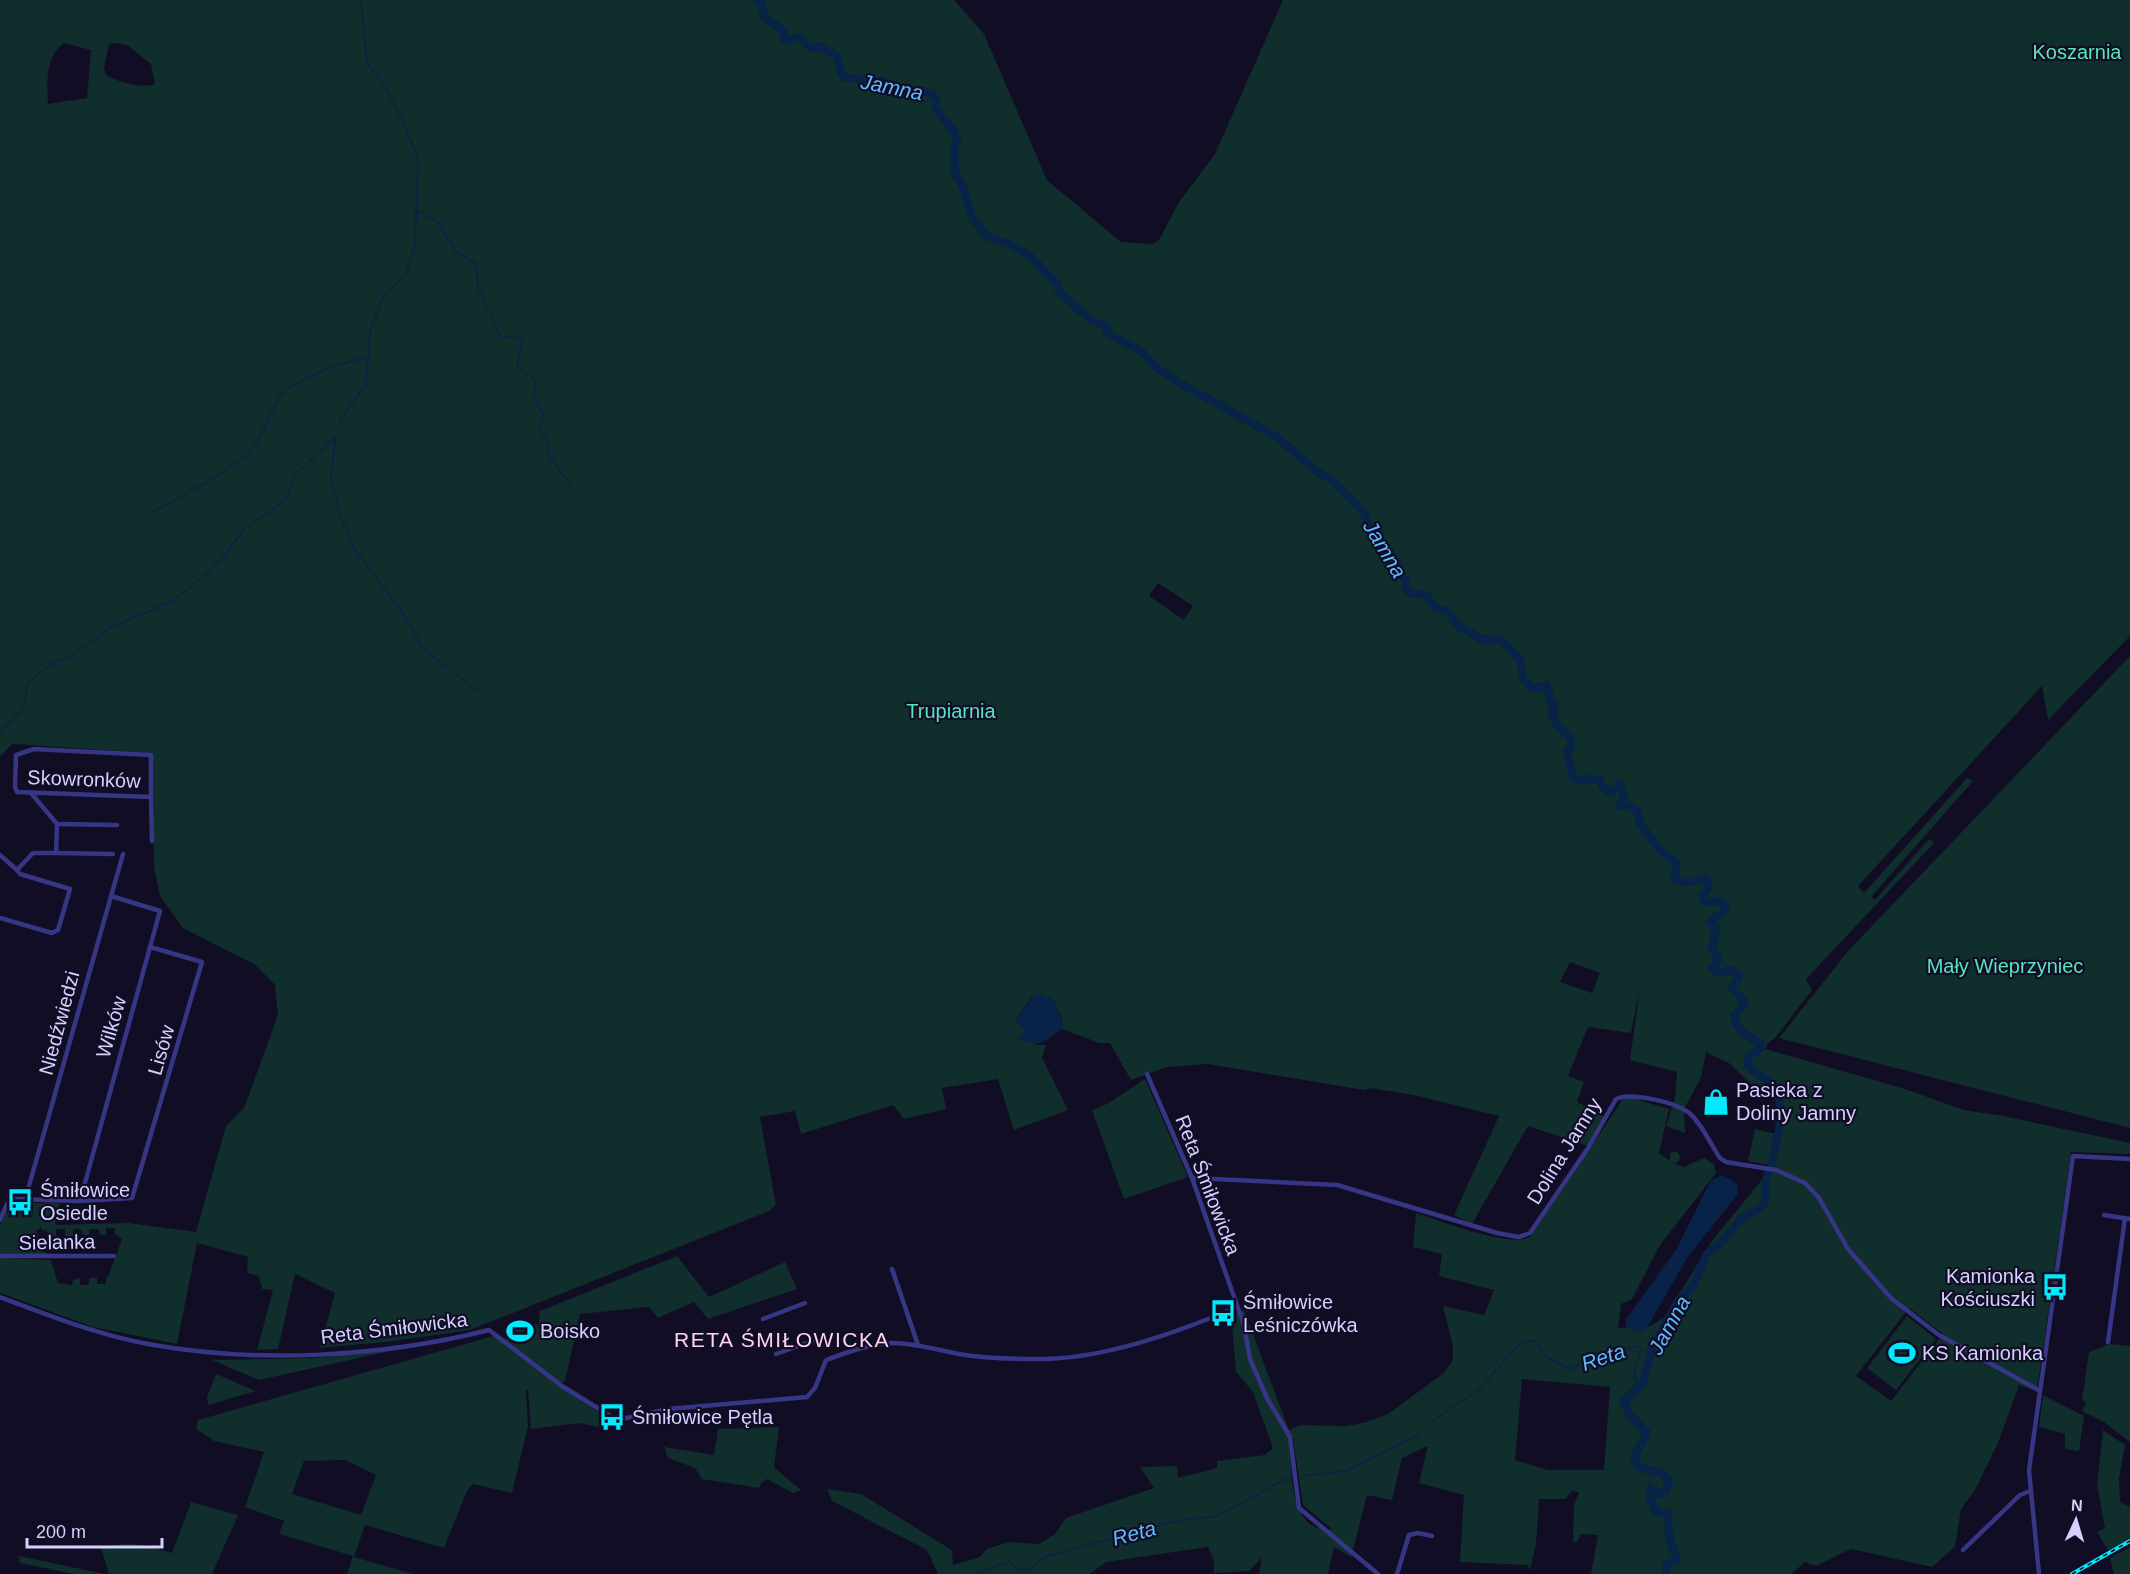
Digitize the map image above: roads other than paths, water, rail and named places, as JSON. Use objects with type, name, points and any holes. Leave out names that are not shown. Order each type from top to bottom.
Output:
[{"type":"street","name":"Skowronków","points":[[151,797],[20,793],[15,789],[17,753],[34,749],[151,755],[152,842]]},
{"type":"street","points":[[32,793],[57,824],[56,853]]},
{"type":"street","points":[[41,804],[46,794]]},
{"type":"street","points":[[57,824],[117,825]]},
{"type":"street","points":[[17,870],[33,853],[113,854]]},
{"type":"street","name":"Niedźwiedzi","points":[[25,1200],[123,854]]},
{"type":"street","points":[[0,855],[20,874],[70,889],[58,930],[52,933],[0,918]]},
{"type":"street","name":"Wilków","points":[[80,1201],[160,911],[111,896]]},
{"type":"street","name":"Lisów","points":[[80,1201],[132,1198],[202,962],[150,947]]},
{"type":"street","name":"Reta Śmiłowicka","points":[[1147,1074],[1192,1178],[1244,1325],[1250,1359],[1267,1398],[1290,1437],[1299,1508],[1378,1574]]},
{"type":"street","name":"Dolina Jamny","points":[[1192,1178],[1336,1185],[1497,1233],[1519,1237],[1530,1233],[1616,1099],[1628,1095],[1647,1099],[1688,1112],[1720,1158],[1726,1162],[1776,1170],[1804,1183],[1819,1198],[1848,1249],[1892,1299],[1939,1335],[2040,1391]]},
{"type":"street","points":[[2039,1574],[2029,1470],[2073,1156],[2130,1159]]},
{"type":"street","points":[[0,1220],[9,1202],[80,1201]]},
{"type":"street","points":[[2104,1215],[2127,1218],[2108,1342]]},
{"type":"street","name":"Sielanka","points":[[0,1256],[114,1256]]},
{"type":"street","points":[[892,1269],[918,1345]]},
{"type":"street","name":"Reta Śmiłowicka","points":[[0,1297],[88,1329],[146,1344],[229,1356],[350,1351],[461,1337],[489,1330],[562,1386],[617,1420],[668,1409],[807,1397],[816,1389],[826,1360],[855,1349],[874,1345],[918,1345],[972,1356],[1068,1358],[1102,1353],[1238,1307]]},
{"type":"street","points":[[763,1319],[805,1303]]},
{"type":"street","points":[[776,1354],[818,1339]]},
{"type":"street","points":[[1964,1550],[2020,1495],[2030,1491]]},
{"type":"street","points":[[1397,1574],[1409,1535],[1418,1533],[1432,1536]]},
{"type":"water","points":[[1040,994],[1053,1000],[1063,1022],[1062,1029],[1038,1043],[1018,1040],[1025,1030],[1016,1019],[1032,998]]},
{"type":"water","name":"Jamna","points":[[1723,1175],[1737,1184],[1738,1194],[1687,1258],[1645,1331],[1637,1332],[1626,1327],[1626,1319],[1676,1250],[1711,1180]]},
{"type":"waterway","points":[[340,424],[342,417],[366,384],[370,333],[383,296],[406,274],[415,246],[418,159],[404,123],[384,85],[367,63],[361,0]]},
{"type":"waterway","name":"Jamna","points":[[757,0],[762,5],[764,17],[784,31],[784,39],[788,41],[799,37],[811,48],[821,46],[837,56],[841,73],[845,78],[884,81],[895,87],[908,87],[912,93],[924,91],[932,94],[936,99],[936,109],[955,133],[957,141],[954,149],[955,174],[963,187],[973,219],[986,236],[1007,243],[1030,256],[1057,284],[1060,293],[1092,321],[1107,326],[1106,333],[1141,351],[1157,368],[1178,382],[1277,437],[1320,474],[1330,478],[1363,511],[1369,524],[1398,563],[1397,571],[1406,581],[1406,589],[1412,594],[1420,593],[1428,597],[1433,606],[1448,612],[1457,625],[1481,639],[1500,639],[1521,661],[1522,676],[1529,686],[1534,688],[1547,685],[1551,703],[1555,706],[1551,711],[1558,726],[1571,738],[1571,746],[1567,751],[1573,778],[1579,781],[1599,780],[1602,787],[1611,792],[1619,784],[1624,796],[1620,806],[1629,806],[1638,811],[1640,823],[1659,849],[1677,863],[1674,878],[1686,883],[1705,878],[1709,886],[1703,897],[1704,902],[1722,902],[1725,906],[1725,911],[1709,922],[1716,927],[1712,949],[1718,955],[1717,962],[1712,967],[1717,973],[1732,970],[1739,976],[1732,988],[1745,1002],[1734,1016],[1736,1023],[1742,1031],[1763,1046],[1749,1056],[1749,1066],[1773,1085],[1779,1098],[1779,1127],[1771,1166]]},
{"type":"waterway","points":[[417,211],[437,221],[456,251],[476,264],[478,287],[500,336],[523,338],[517,367],[536,380],[534,399],[545,417],[539,428],[547,442],[549,457],[572,486]]},
{"type":"waterway","points":[[150,514],[213,478],[248,453],[261,435],[277,401],[293,385],[317,373],[366,357]]},
{"type":"waterway","points":[[0,732],[24,707],[28,683],[50,665],[73,655],[111,627],[169,603],[192,586],[222,559],[245,528],[285,501],[295,475],[338,434]]},
{"type":"waterway","points":[[335,439],[331,479],[340,515],[354,549],[404,614],[423,649],[478,691]]},
{"type":"waterway","name":"Reta","points":[[1665,1574],[1666,1564],[1677,1560],[1669,1536],[1668,1513],[1655,1511],[1649,1493],[1652,1489],[1660,1494],[1666,1491],[1669,1483],[1664,1474],[1646,1470],[1636,1462],[1634,1457],[1647,1433],[1629,1414],[1624,1401],[1643,1383],[1652,1348],[1678,1301],[1694,1284],[1707,1254],[1720,1244],[1742,1218],[1762,1207],[1765,1202],[1765,1184],[1769,1171]]},
{"type":"waterway","name":"Reta","points":[[1423,1431],[1433,1421],[1478,1390],[1522,1342],[1536,1341],[1546,1357],[1569,1369],[1618,1349],[1637,1346],[1641,1350],[1634,1372],[1638,1391]]},
{"type":"waterway","name":"Reta","points":[[1301,1476],[1347,1471],[1420,1434]]},
{"type":"waterway","points":[[1649,1490],[1650,1472]]},
{"type":"waterway","name":"Reta","points":[[977,1574],[1009,1561],[1017,1569],[1030,1569],[1044,1557],[1180,1520],[1218,1516],[1291,1476]]},
{"type":"waterway","name":"Jamna","points":[[1667,1479],[1674,1476]]},
{"type":"railway","points":[[2072,1574],[2130,1541]]},
{"type":"place","name":"Pasieka z Doliny Jamny","points":[[1716,1102]]},
{"type":"place","name":"Śmiłowice Osiedle","points":[[20,1202]]},
{"type":"place","name":"Kamionka Kościuszki","points":[[2055,1287]]},
{"type":"place","name":"Śmiłowice Leśniczówka","points":[[1223,1313]]},
{"type":"place","name":"Boisko","points":[[520,1331]]},
{"type":"place","name":"KS Kamionka","points":[[1902,1353]]},
{"type":"place","name":"Śmiłowice Pętla","points":[[612,1417]]},
{"type":"district","name":"RETA ŚMIŁOWICKA","points":[[782,1339]]},
{"type":"park label","name":"Koszarnia","points":[[2077,52]]},
{"type":"park label","name":"Trupiarnia","points":[[951,711]]},
{"type":"park label","name":"Mały Wieprzyniec","points":[[2005,966]]}]
